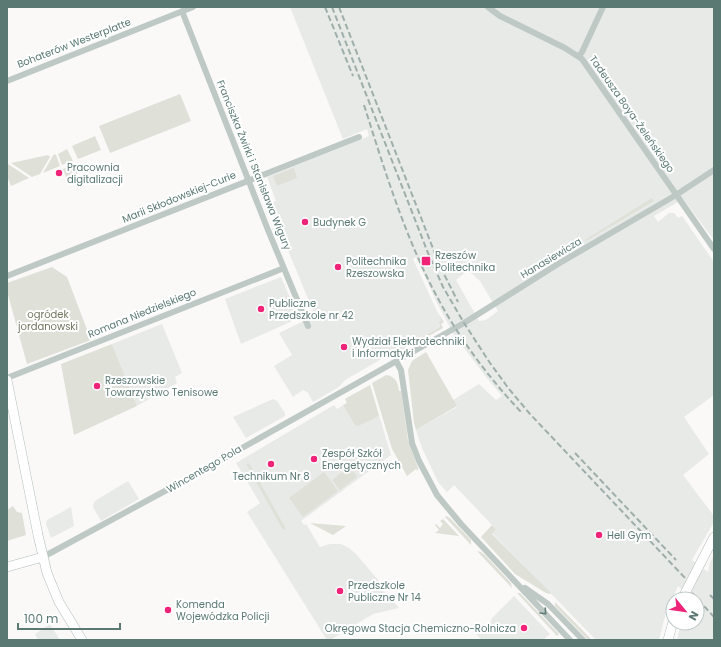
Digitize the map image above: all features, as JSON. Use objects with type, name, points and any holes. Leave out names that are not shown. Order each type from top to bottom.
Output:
[{"type":"main road","points":[[7,379],[47,573],[57,596],[82,640]]},
{"type":"main road","points":[[686,591],[714,537]]},
{"type":"main road","name":"Wincentego Pola","points":[[7,567],[43,558]]},
{"type":"street","name":"Bohaterów Westerplatte","points":[[7,81],[192,7]]},
{"type":"street","name":"Tadeusza Boya-Żeleńskiego","points":[[488,7],[500,16],[579,56],[586,63],[714,249]]},
{"type":"street","points":[[579,56],[603,7]]},
{"type":"street","name":"Franciszka Żwirki i Stanisława Wigury","points":[[182,11],[308,326]]},
{"type":"street","name":"Marii Skłodowskiej-Curie","points":[[7,276],[359,137]]},
{"type":"street","name":"Hanasiewicza","points":[[396,361],[464,323],[558,264],[676,195],[714,170]]},
{"type":"street","name":"Romana Niedzielskiego","points":[[7,379],[284,268]]},
{"type":"street","points":[[396,361],[401,370],[412,443],[427,478],[437,495],[449,511],[570,640]]},
{"type":"street","name":"Wincentego Pola","points":[[43,558],[396,361]]},
{"type":"street","points":[[519,584],[544,600],[583,640]]},
{"type":"shaded area","points":[[290,7],[714,7],[714,240],[683,199],[654,216],[658,222],[669,213],[674,213],[678,218],[682,216],[714,262],[714,395],[684,417],[709,454],[683,475],[714,516],[714,522],[692,560],[708,572],[710,562],[714,555],[714,640],[677,640],[679,631],[705,631],[705,591],[684,591],[678,586],[676,591],[665,591],[665,616],[659,640],[596,640],[492,533],[496,529],[454,485],[447,492],[438,482],[422,448],[416,430],[457,407],[453,400],[479,384],[496,400],[502,396],[461,344],[455,347],[451,341],[454,335],[437,303],[416,257],[413,259],[441,320],[439,324],[440,327],[410,343],[397,355],[385,357],[345,380],[339,387],[313,402],[308,393],[303,390],[293,397],[274,366],[292,355],[279,333],[304,321],[302,316],[313,311],[274,216],[269,212],[266,205],[276,201],[267,177],[369,136],[367,129],[343,139]],"holes":[[[468,270],[480,281],[498,311],[486,320],[479,321],[456,280]]]},
{"type":"shaded area","name":"Publiczne Przedszkole nr 42","points":[[281,277],[299,318],[241,344],[225,299]]},
{"type":"shaded area","points":[[162,324],[182,373],[175,377],[177,383],[137,406],[112,344]]},
{"type":"shaded area","points":[[370,385],[391,455],[301,521],[304,525],[306,524],[320,547],[330,544],[341,544],[356,554],[379,581],[380,587],[399,608],[373,614],[330,640],[327,640],[247,512],[260,503],[236,463],[334,405],[337,409],[347,403],[345,399]]},
{"type":"shaded area","points":[[273,399],[277,401],[285,413],[285,416],[246,438],[233,417]]},
{"type":"shaded area","points":[[128,481],[139,499],[101,521],[93,507],[94,502]]},
{"type":"shaded area","points":[[71,507],[74,526],[51,538],[46,524],[47,520]]},
{"type":"shaded area","points":[[514,596],[550,634],[543,640],[482,640],[475,633],[482,627],[487,629],[491,625],[490,623],[492,618]]},
{"type":"shaded area","points":[[50,624],[60,640],[38,640],[35,634]]},
{"type":"green space","points":[[180,94],[191,121],[110,153],[99,126]]},
{"type":"green space","points":[[95,136],[101,150],[78,159],[72,146]]},
{"type":"green space","points":[[67,149],[73,161],[62,165],[58,154]]},
{"type":"green space","points":[[54,154],[56,155],[60,166],[43,173]]},
{"type":"green space","points":[[48,155],[50,157],[40,174],[32,177],[11,163]]},
{"type":"green space","points":[[7,164],[29,178],[11,186],[7,176]]},
{"type":"green space","points":[[74,165],[77,171],[77,176],[67,180],[63,169]]},
{"type":"green space","points":[[294,168],[297,178],[277,186],[273,176]]},
{"type":"green space","points":[[652,198],[654,201],[586,241],[585,240]]},
{"type":"green space","name":"ogródek jordanowski","points":[[52,267],[67,277],[91,340],[27,364],[7,291],[7,283]]},
{"type":"green space","points":[[438,313],[444,322],[441,324],[443,328],[409,347],[404,340],[406,338],[408,338],[411,343],[440,327],[439,322],[441,320]]},
{"type":"green space","name":"Rzeszowskie Towarzystwo Tenisowe","points":[[112,344],[137,406],[74,435],[61,364]]},
{"type":"green space","points":[[426,352],[457,406],[416,430],[408,370],[412,361]]},
{"type":"green space","points":[[386,375],[394,378],[397,382],[399,391],[401,391],[408,440],[418,468],[418,471],[416,469],[407,476],[392,449],[372,383]]},
{"type":"green space","points":[[370,385],[379,416],[358,426],[355,425],[343,405],[347,403],[345,399]]},
{"type":"green space","points":[[249,463],[286,529],[283,530],[246,464]]},
{"type":"green space","points":[[350,466],[357,477],[340,490],[332,480]]},
{"type":"green space","points":[[324,472],[338,491],[303,517],[289,498]]},
{"type":"green space","points":[[13,506],[17,512],[22,513],[26,535],[7,541],[7,510]]},
{"type":"green space","points":[[445,517],[450,518],[471,540],[471,545]]},
{"type":"green space","points":[[443,519],[459,536],[435,533],[439,530],[435,525],[436,524],[440,528],[443,524],[440,521]]},
{"type":"green space","points":[[310,523],[346,526],[333,535]]},
{"type":"green space","points":[[492,525],[496,529],[492,534],[551,593],[550,594],[515,574],[481,537]]},
{"type":"green space","points":[[477,551],[485,555],[511,583],[512,588]]},
{"type":"green space","points":[[517,593],[520,593],[559,634],[557,636]]},
{"type":"green space","points":[[555,602],[592,640],[588,640],[555,606]]},
{"type":"railway","points":[[325,7],[353,76]]},
{"type":"railway","points":[[332,7],[428,253],[443,287],[464,323],[490,363],[530,414],[686,579]]},
{"type":"railway","points":[[339,7],[434,251],[458,302]]},
{"type":"railway","points":[[364,105],[404,224],[435,293],[474,356],[522,413]]},
{"type":"railway","points":[[575,453],[676,560]]},
{"type":"railway","points":[[710,595],[714,599]]},
{"type":"railway","points":[[705,607],[714,617]]},
{"type":"place","name":"Pracownia digitalizacji","points":[[59,173]]},
{"type":"place","name":"Budynek G","points":[[305,222]]},
{"type":"place","name":"Rzeszów Politechnika","points":[[426,261]]},
{"type":"place","name":"Politechnika Rzeszowska","points":[[338,267]]},
{"type":"place","name":"Publiczne Przedszkole nr 42","points":[[261,309]]},
{"type":"place","name":"Wydział Elektrotechniki i Informatyki","points":[[344,347]]},
{"type":"place","name":"Rzeszowskie Towarzystwo Tenisowe","points":[[97,386]]},
{"type":"place","name":"Zespół Szkół Energetycznych","points":[[314,459]]},
{"type":"place","name":"Technikum Nr 8","points":[[271,464]]},
{"type":"place","name":"Hell Gym","points":[[599,535]]},
{"type":"place","name":"Przedszkole Publiczne Nr 14","points":[[340,591]]},
{"type":"place","name":"Komenda Wojewódzka Policji","points":[[168,610]]},
{"type":"place","name":"Okręgowa Stacja Chemiczno-Rolnicza","points":[[524,628]]}]
